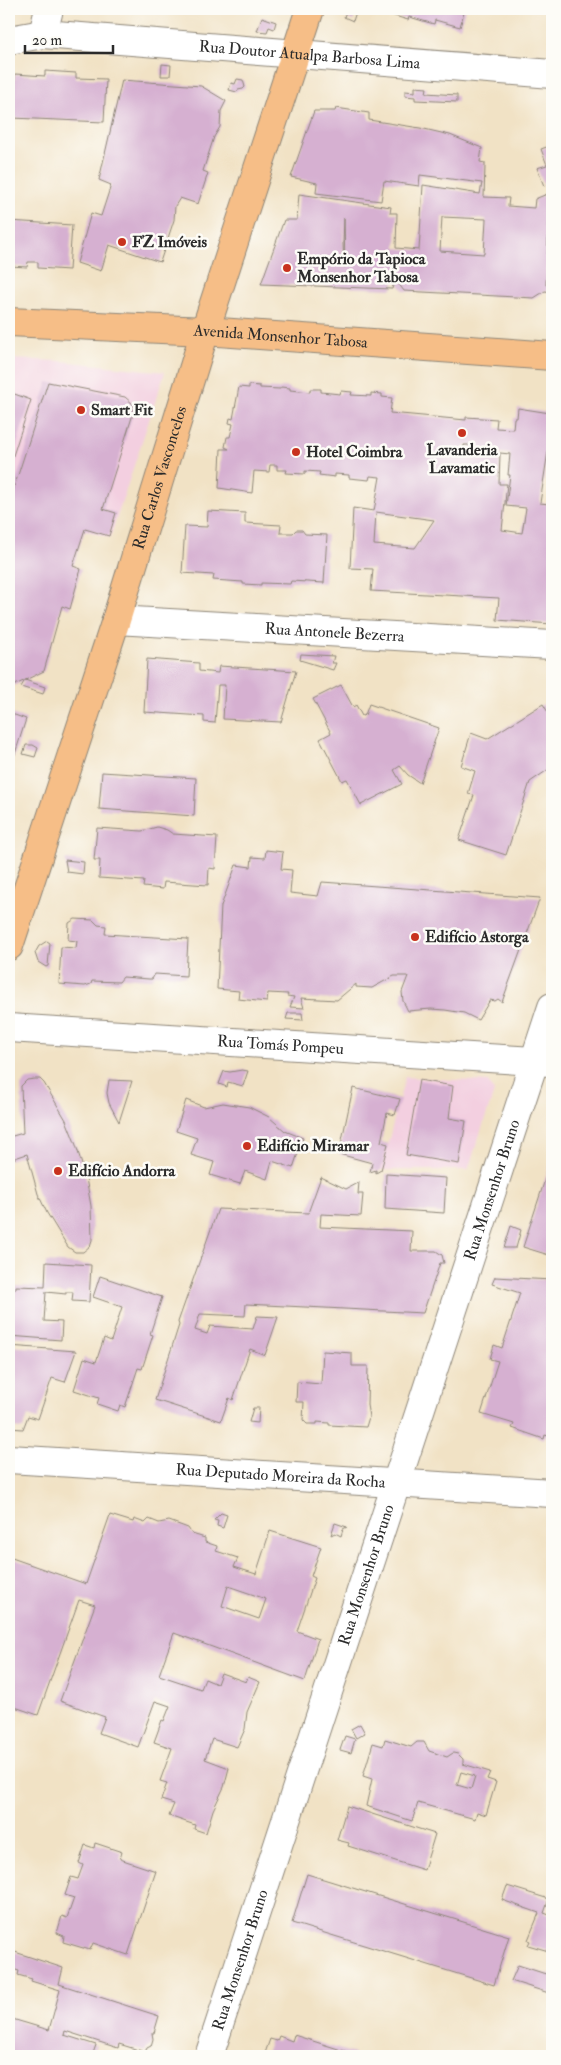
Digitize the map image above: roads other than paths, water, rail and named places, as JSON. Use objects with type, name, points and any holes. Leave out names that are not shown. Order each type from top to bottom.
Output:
[{"type":"main road","name":"Rua Carlos Vasconcelos","points":[[9,946],[116,620],[205,330],[310,9]]},
{"type":"main road","name":"Avenida Monsenhor Tabosa","points":[[9,322],[205,330],[552,356]]},
{"type":"street","name":"Rua Doutor Atualpa Barbosa Lima","points":[[9,40],[46,21],[295,54],[552,74]]},
{"type":"street","name":"Rua Antonele Bezerra","points":[[116,620],[552,645]]},
{"type":"street","name":"Rua Monsenhor Bruno","points":[[208,2056],[395,1483],[543,1062],[552,1007]]},
{"type":"street","name":"Rua Tomás Pompeu","points":[[9,1028],[543,1062]]},
{"type":"street","name":"Rua Deputado Moreira da Rocha","points":[[9,1459],[552,1493]]},
{"type":"place","name":"FZ Imóveis","points":[[122,242]]},
{"type":"place","name":"Empório da Tapioca Monsenhor Tabosa","points":[[287,268]]},
{"type":"place","name":"Smart Fit","points":[[81,410]]},
{"type":"place","name":"Lavanderia Lavamatic","points":[[462,433]]},
{"type":"place","name":"Hotel Coimbra","points":[[296,452]]},
{"type":"place","name":"Edifício Astorga","points":[[415,937]]},
{"type":"place","name":"Edifício Miramar","points":[[247,1146]]},
{"type":"place","name":"Edifício Andorra","points":[[58,1171]]}]
